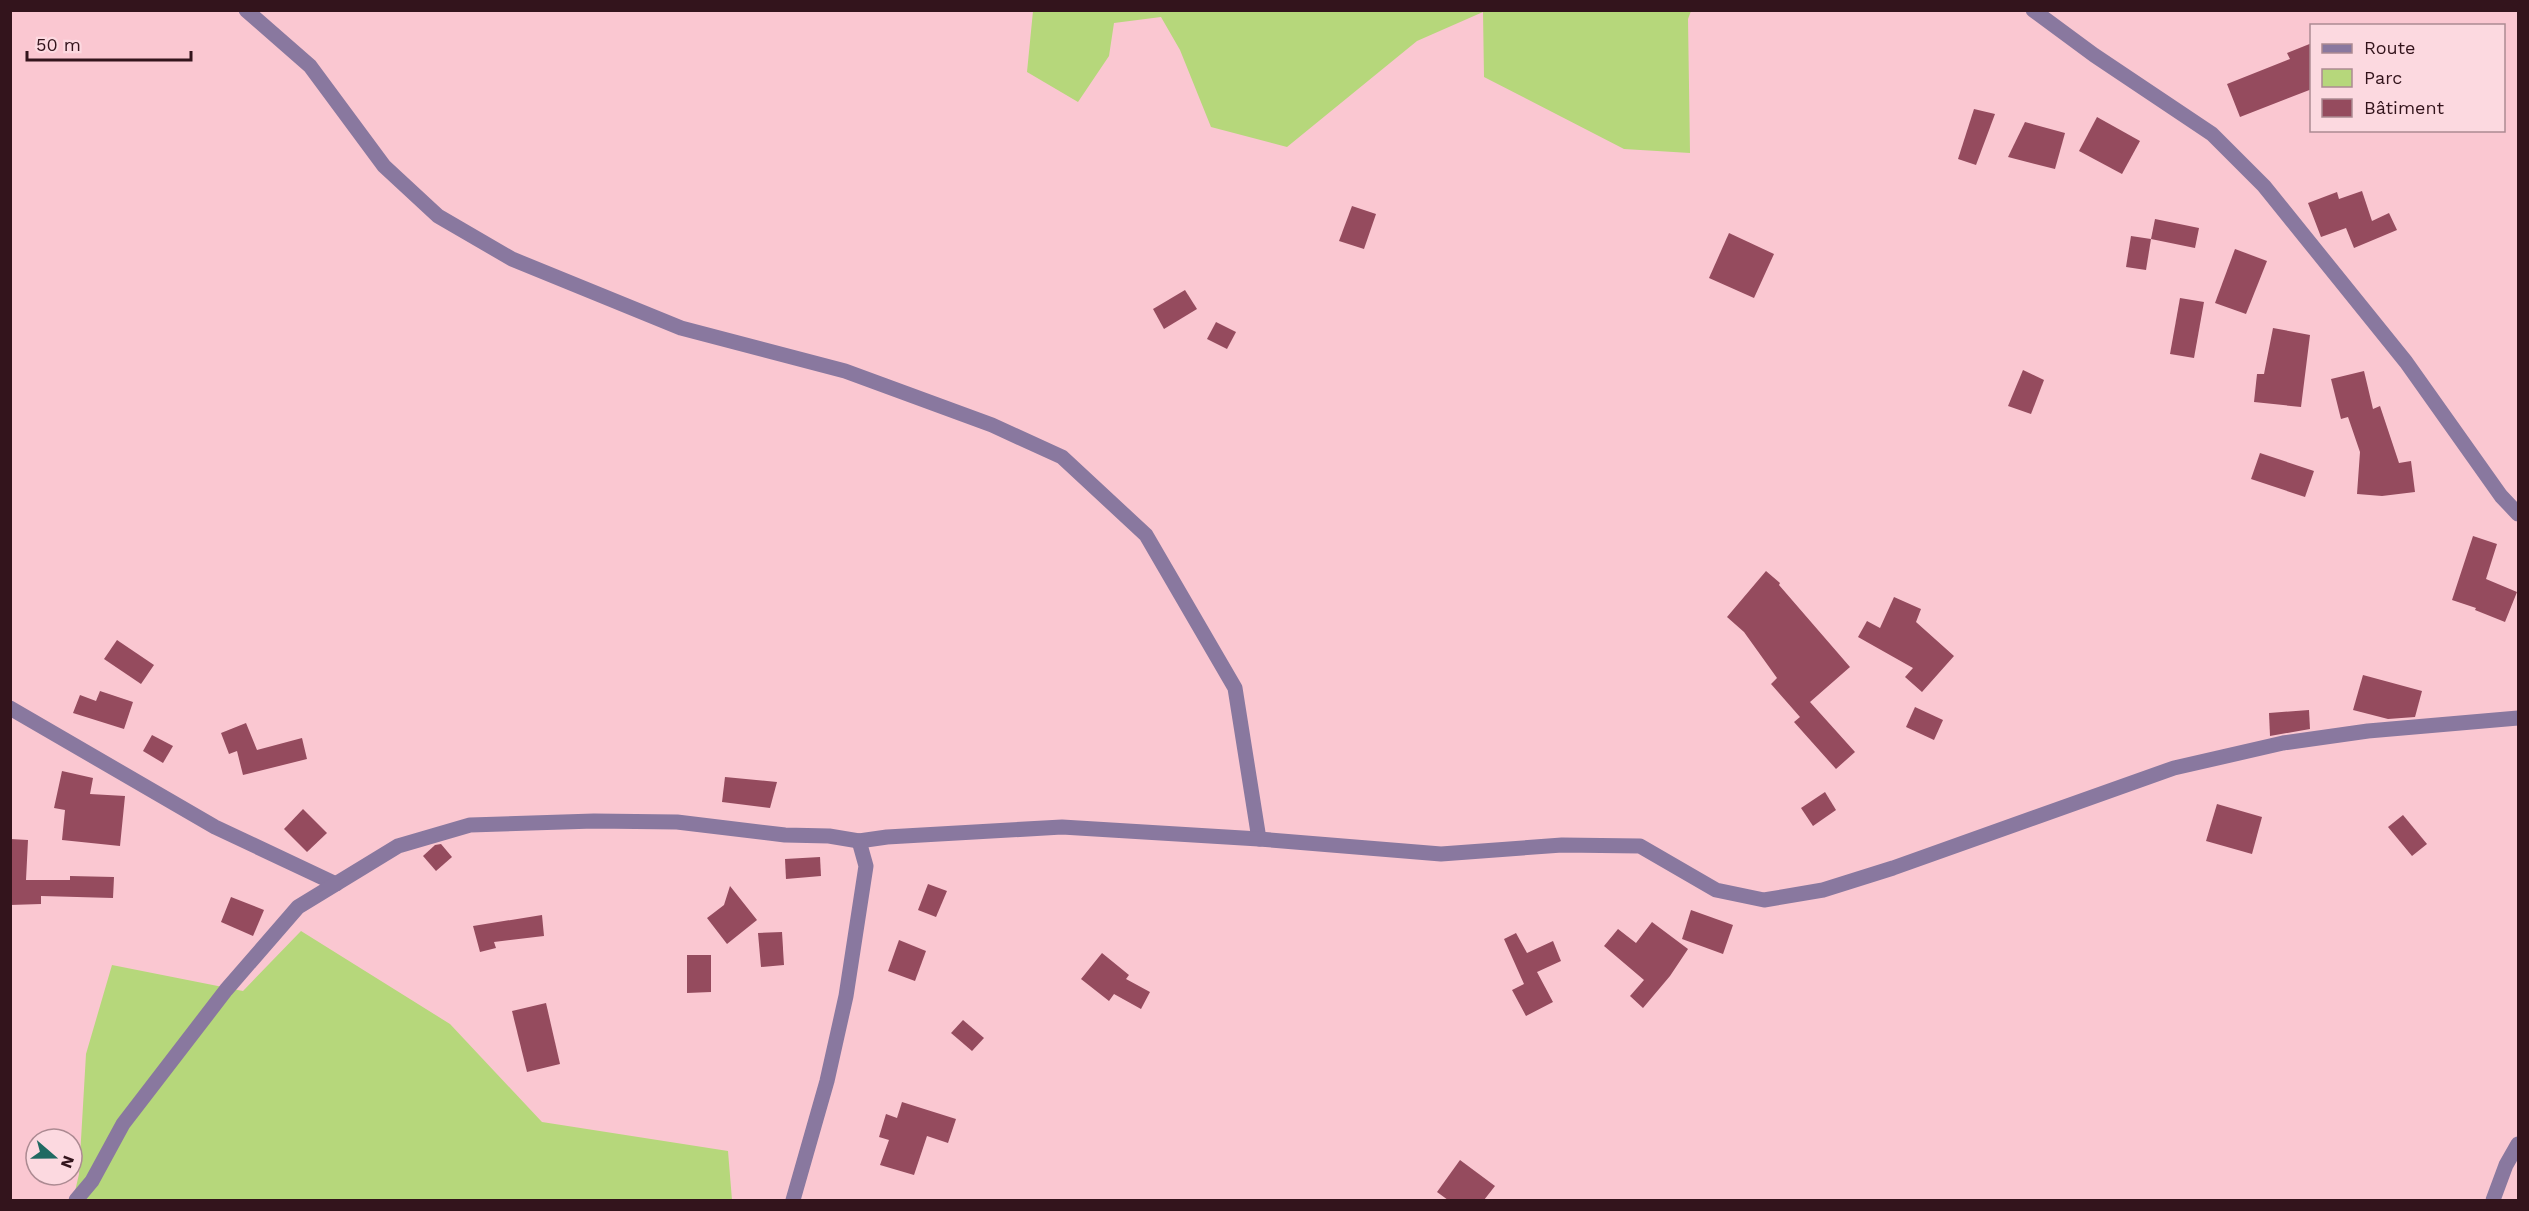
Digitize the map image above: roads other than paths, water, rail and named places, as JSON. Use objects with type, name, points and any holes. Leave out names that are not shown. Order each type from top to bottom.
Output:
[{"type":"street","points":[[246,10],[310,66],[384,166],[438,216],[512,259],[681,328],[845,370],[992,425],[1062,458],[1146,535],[1235,688],[1259,839]]},
{"type":"street","points":[[2033,10],[2094,55],[2212,134],[2264,186],[2406,362],[2501,496],[2518,514]]},
{"type":"street","points":[[10,708],[215,827],[336,884]]},
{"type":"street","points":[[76,1200],[92,1181],[123,1124],[226,990],[298,908],[398,846],[470,825],[594,821],[677,822],[785,835],[829,836],[859,841],[887,837],[1062,827],[1259,839],[1441,854],[1562,845],[1640,846],[1716,890],[1764,900],[1823,890],[1893,868],[2174,768],[2283,742],[2368,731],[2518,718]]},
{"type":"street","points":[[793,1200],[827,1081],[846,996],[866,866],[859,841]]},
{"type":"street","points":[[2493,1200],[2506,1165],[2518,1144]]}]
